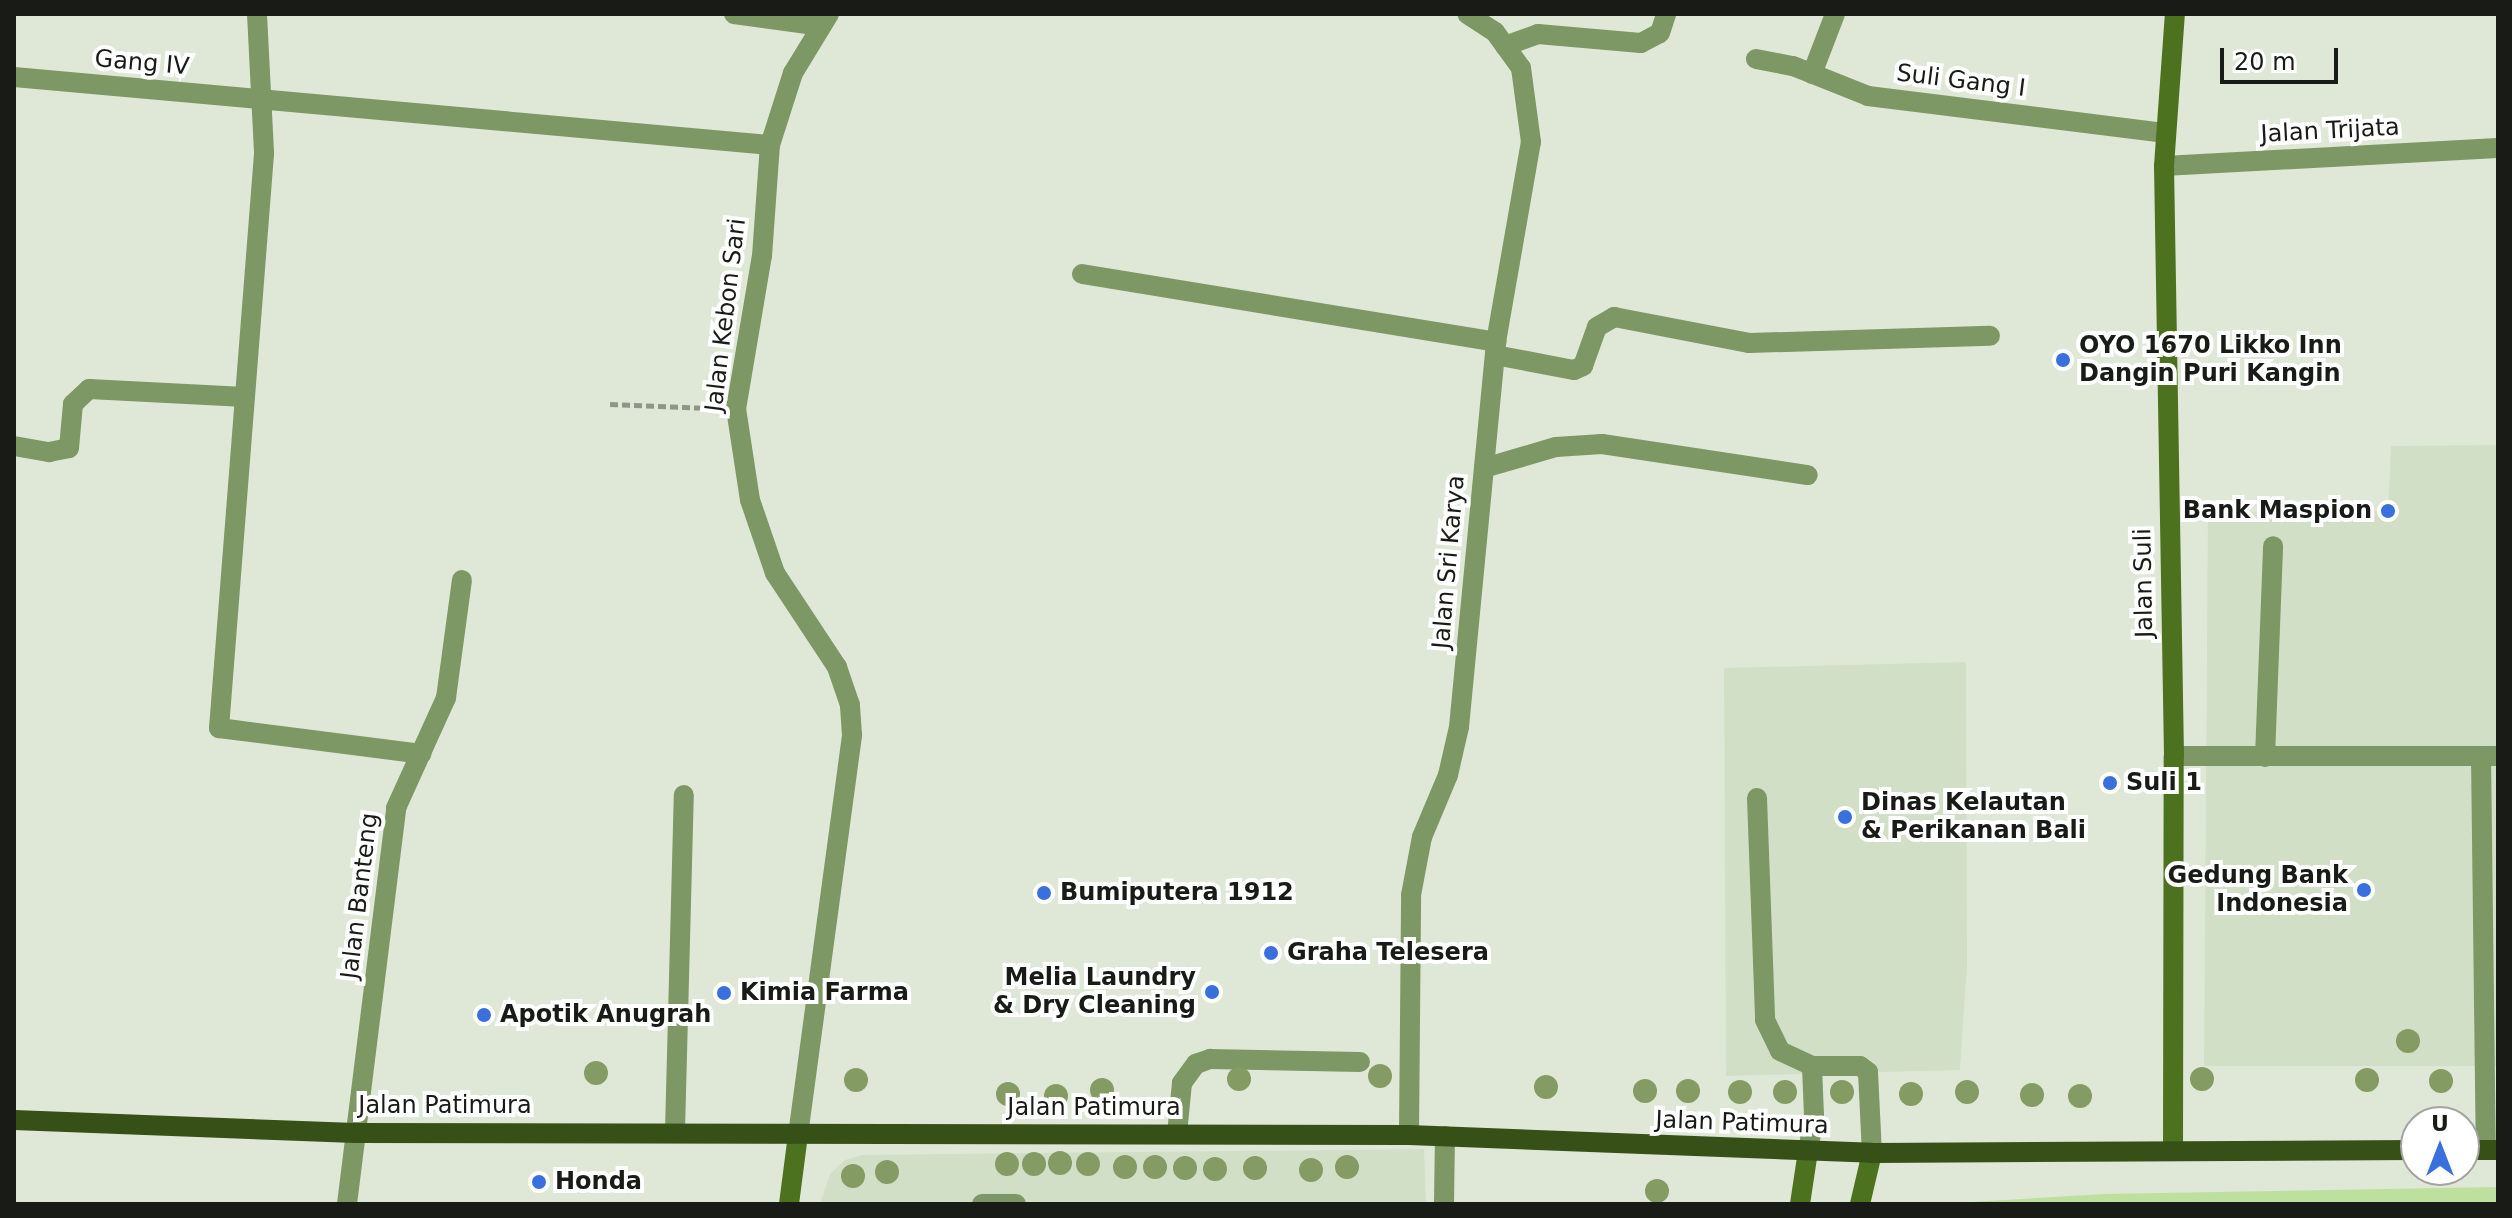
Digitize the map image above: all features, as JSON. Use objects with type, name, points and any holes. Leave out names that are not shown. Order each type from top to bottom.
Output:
[{"type":"main road","name":"Jalan Suli","points":[[2173,1151],[2174,756],[2164,133],[2175,14]]},
{"type":"main road","name":"Jalan Patimura","points":[[14,1120],[355,1133],[675,1131],[798,1135],[1409,1135],[1872,1153],[2400,1150]]},
{"type":"main road","points":[[789,1204],[798,1135]]},
{"type":"main road","points":[[1800,1204],[1808,1151]]},
{"type":"main road","points":[[1860,1204],[1872,1153]]},
{"type":"street","points":[[257,14],[264,100],[259,243],[219,728],[421,754]]},
{"type":"street","points":[[734,14],[824,20]]},
{"type":"street","name":"Jalan Sri Karya","points":[[1409,1135],[1411,895],[1422,837],[1448,775],[1459,727],[1495,349],[1531,142],[1521,68],[1505,46],[1467,14]]},
{"type":"street","points":[[1505,46],[1538,34],[1641,43],[1660,33],[1666,14]]},
{"type":"street","points":[[1812,74],[1835,14]]},
{"type":"street","name":"Jalan Kebon Sari","points":[[798,1135],[851,720],[837,667],[775,573],[750,500],[736,409],[762,256],[770,145],[793,73],[824,20]]},
{"type":"street","name":"Suli Gang I","points":[[1756,59],[1812,74],[1868,96],[2164,133]]},
{"type":"street","name":"Gang IV","points":[[14,77],[770,145]]},
{"type":"street","name":"Jalan Trijata","points":[[2164,166],[2498,148]]},
{"type":"street","points":[[1082,274],[1495,349],[1574,370],[1583,366],[1597,327],[1614,317],[1749,343],[1990,336]]},
{"type":"street","points":[[14,446],[49,452],[69,448],[73,404],[89,389],[245,397]]},
{"type":"street","points":[[1484,468],[1556,447],[1602,444],[1808,475]]},
{"type":"street","points":[[2265,757],[2273,546]]},
{"type":"street","name":"Jalan Banteng","points":[[347,1204],[396,808],[446,698],[462,580]]},
{"type":"street","points":[[2174,756],[2489,756],[2492,1150]]},
{"type":"street","points":[[675,1131],[684,795]]},
{"type":"street","points":[[1757,798],[1765,1020],[1780,1051],[1812,1066],[1860,1066],[1868,1072],[1872,1153]]},
{"type":"street","points":[[1177,1134],[1182,1083],[1196,1064],[1210,1059],[1360,1062]]},
{"type":"street","points":[[1808,1151],[1814,1116],[1812,1066]]},
{"type":"street","points":[[1444,1204],[1445,1136]]},
{"type":"street","points":[[982,1204],[1016,1204]]},
{"type":"path","points":[[610,404],[736,409]]},
{"type":"shaded area","points":[[2498,445],[2498,1066],[2204,1066],[2208,513],[2388,511],[2391,446]]},
{"type":"shaded area","name":"Dinas Kelautan & Perikanan Bali","points":[[1966,662],[1967,965],[1960,1070],[1726,1076],[1724,668]]},
{"type":"shaded area","points":[[1424,1149],[1426,1204],[820,1204],[830,1174],[845,1160],[862,1155]]},
{"type":"green space","points":[[2498,1187],[2498,1204],[1937,1204],[2104,1194]]},
{"type":"place","name":"OYO 1670 Likko Inn Dangin Puri Kangin","points":[[2063,360]]},
{"type":"place","name":"Bank Maspion","points":[[2388,511]]},
{"type":"place","name":"Suli 1","points":[[2110,783]]},
{"type":"place","name":"Dinas Kelautan & Perikanan Bali","points":[[1845,817]]},
{"type":"place","name":"Gedung Bank Indonesia","points":[[2364,890]]},
{"type":"place","name":"Bumiputera 1912","points":[[1044,893]]},
{"type":"place","name":"Graha Telesera","points":[[1271,953]]},
{"type":"place","name":"Melia Laundry & Dry Cleaning","points":[[1212,992]]},
{"type":"place","name":"Kimia Farma","points":[[724,993]]},
{"type":"place","name":"Apotik Anugrah","points":[[484,1015]]},
{"type":"place","name":"Honda","points":[[539,1182]]}]
